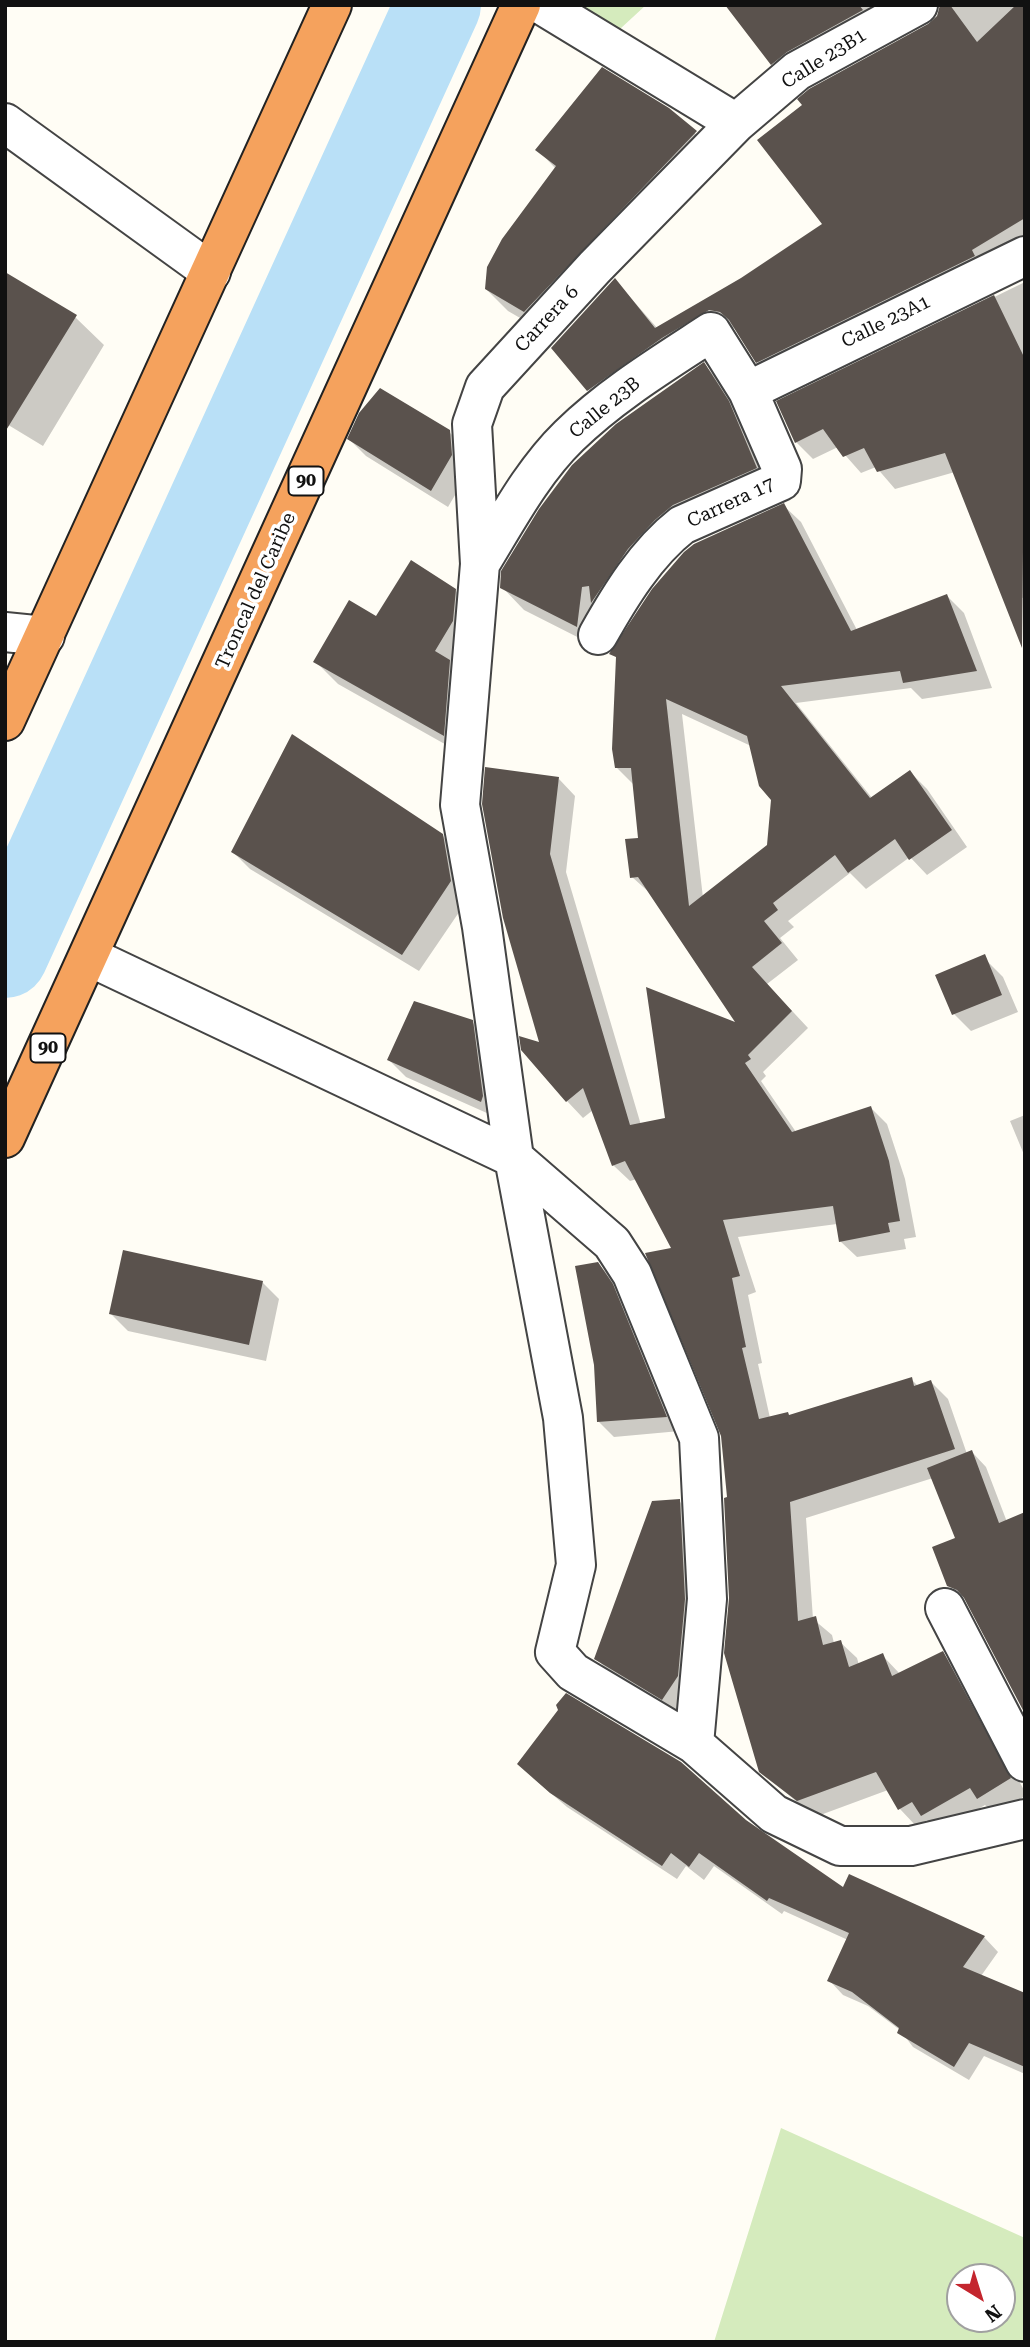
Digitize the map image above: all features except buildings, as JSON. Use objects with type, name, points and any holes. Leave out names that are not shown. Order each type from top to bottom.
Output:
[{"type":"highway","points":[[5,721],[332,5]]},
{"type":"highway","name":"Troncal del Caribe","points":[[5,1138],[90,957],[521,5]]},
{"type":"street","points":[[542,5],[736,123]]},
{"type":"street","name":"Calle 23B1","points":[[736,123],[797,71],[918,5]]},
{"type":"street","points":[[5,123],[211,272]]},
{"type":"street","name":"Carrera 6","points":[[694,1744],[573,1672],[555,1652],[576,1565],[563,1418],[513,1158],[481,927],[460,805],[480,564],[472,424],[485,387],[595,267],[736,123]]},
{"type":"street","name":"Calle 23A1","points":[[748,391],[1025,256]]},
{"type":"street","name":"Calle 23B","points":[[480,564],[529,484],[568,436],[634,382],[711,331],[748,391]]},
{"type":"street","name":"Carrera 17","points":[[598,635],[621,596],[668,536],[682,525],[781,481],[782,469],[748,391]]},
{"type":"street","points":[[5,632],[45,636]]},
{"type":"street","points":[[90,957],[513,1158],[612,1243],[632,1274],[699,1438],[707,1599],[694,1744],[774,1814],[839,1846],[911,1846],[1025,1819]]},
{"type":"street","points":[[945,1608],[1025,1762]]},
{"type":"green space","points":[[564,5],[646,5],[620,29],[592,22]]},
{"type":"green space","points":[[781,2128],[1025,2238],[1025,2342],[714,2342]]},
{"type":"waterway","points":[[5,955],[438,5]]}]
